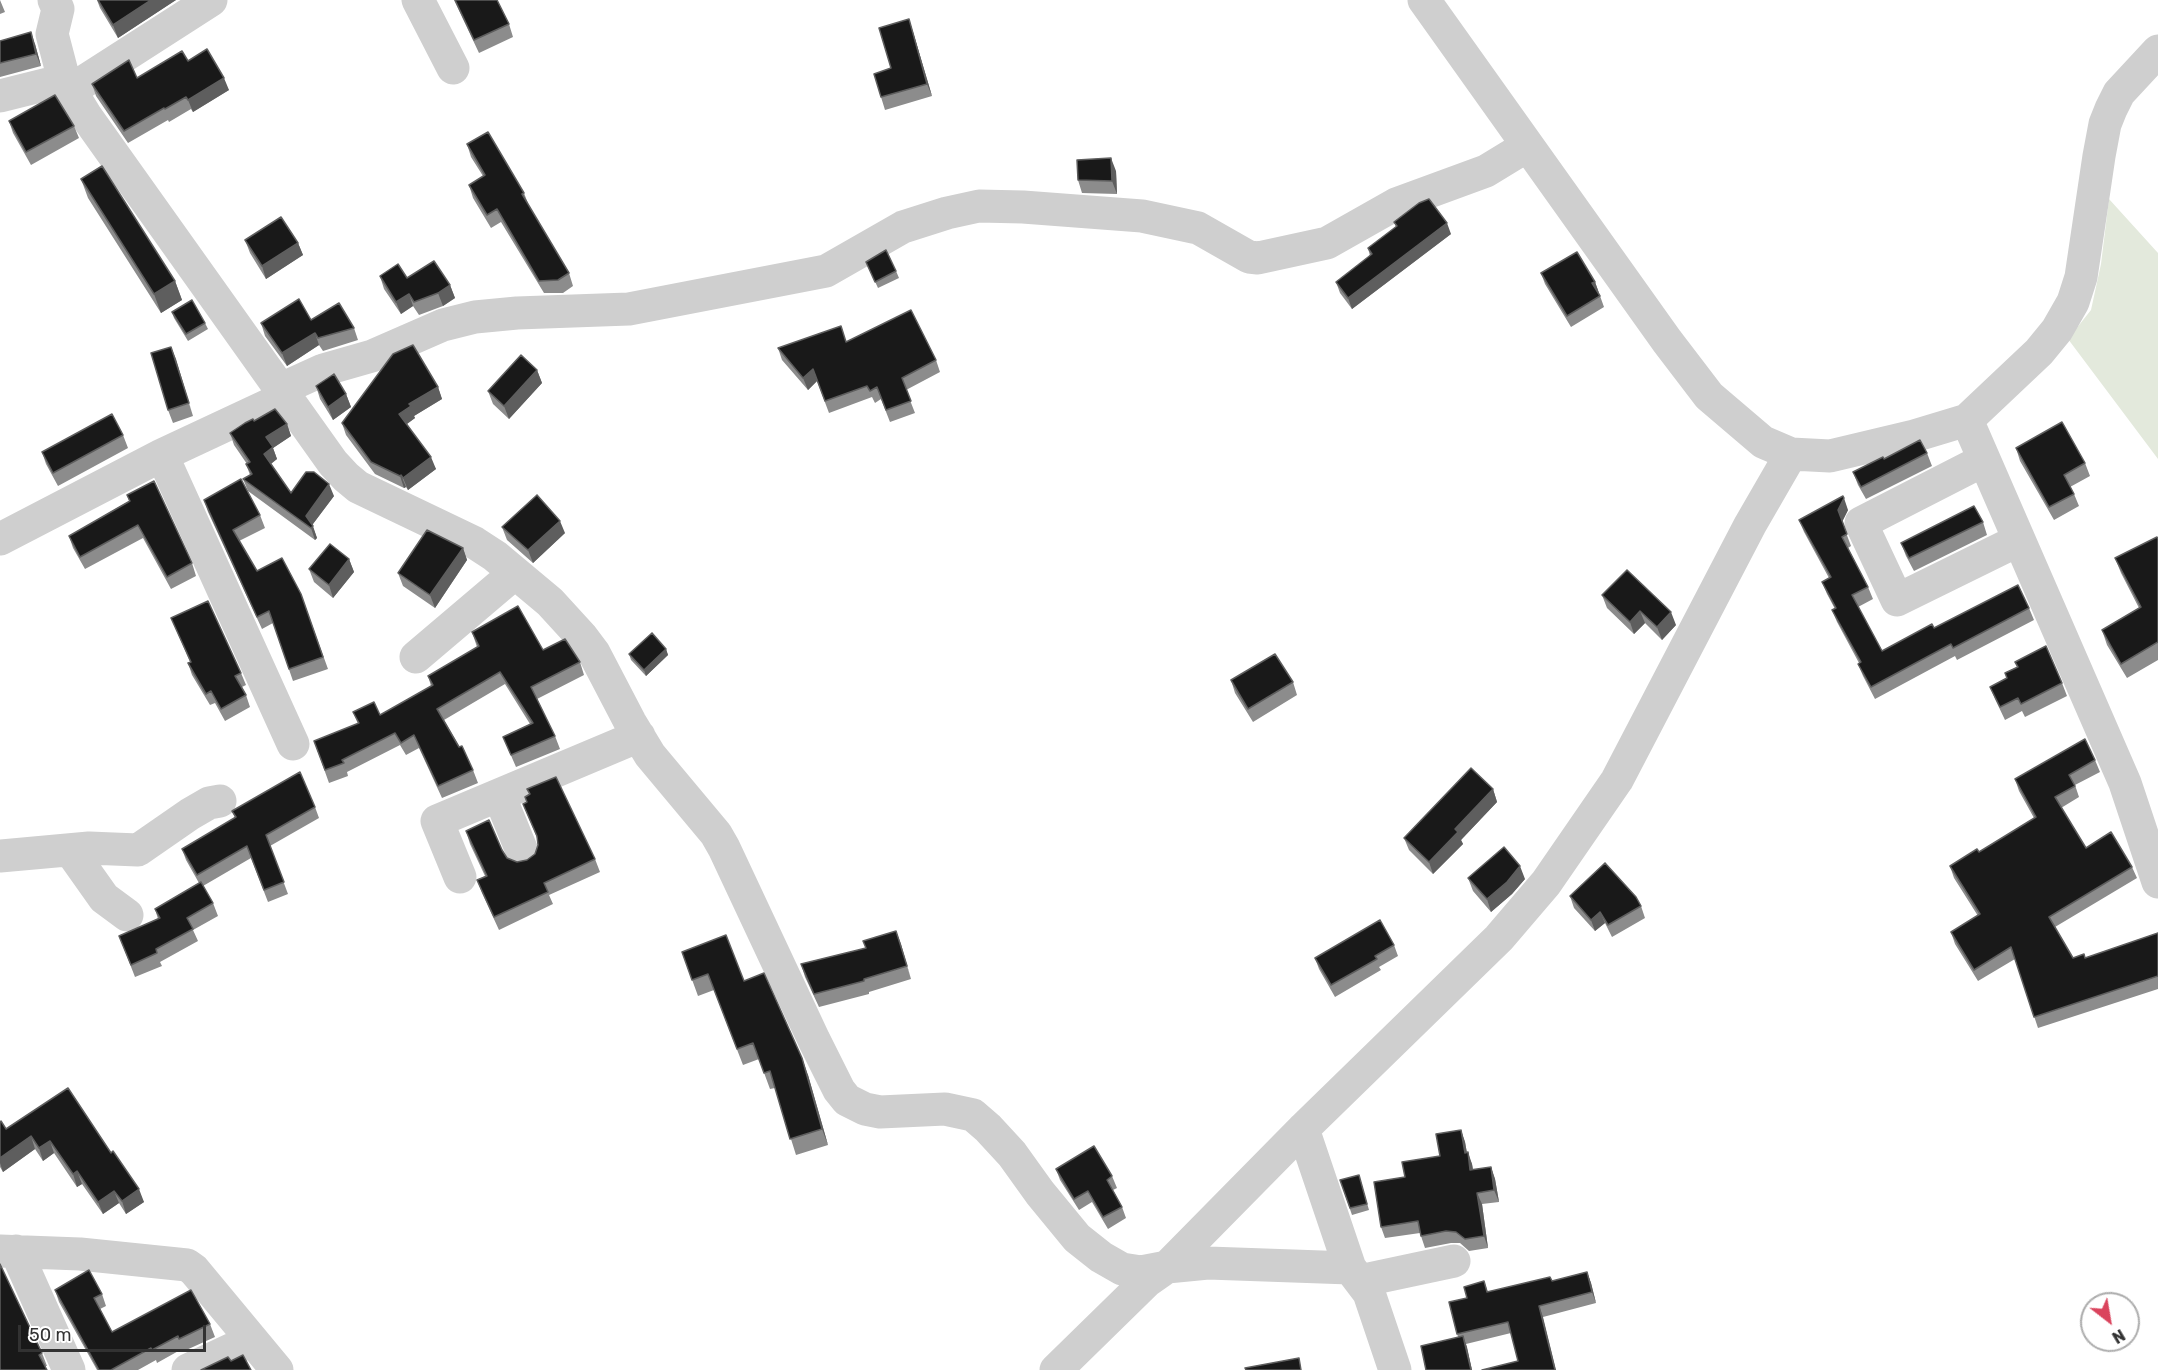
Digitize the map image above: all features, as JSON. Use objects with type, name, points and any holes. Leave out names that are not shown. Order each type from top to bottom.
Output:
[{"type":"street","points":[[0,96],[67,85],[211,0]]},
{"type":"street","points":[[418,0],[453,68]]},
{"type":"street","points":[[1424,0],[1666,341],[1709,396],[1763,442],[1791,454],[1830,456],[1914,436],[1967,420],[2039,352],[2057,330],[2073,302],[2081,277],[2105,124],[2119,93],[2158,51]]},
{"type":"street","points":[[62,3],[52,34],[67,85],[86,116],[283,393],[346,477],[358,487],[476,543],[516,573],[550,603],[594,653],[650,755],[716,834],[724,848],[814,1040],[839,1090],[847,1100],[865,1109],[880,1112],[945,1109],[973,1115],[1012,1154],[1077,1238],[1101,1257],[1122,1269],[1141,1272],[1208,1263],[1355,1274],[1454,1261]]},
{"type":"street","points":[[0,539],[283,393],[323,370],[372,356],[443,325],[475,317],[517,313],[629,309],[826,271],[903,227],[979,206],[1142,216],[1198,228],[1249,256],[1258,258],[1327,243],[1395,204],[1486,171],[1527,146]]},
{"type":"street","points":[[1967,420],[2125,783],[2158,882]]},
{"type":"street","points":[[1056,1370],[1147,1281],[1167,1267],[1303,1129],[1499,938],[1546,883],[1617,780],[1750,525],[1791,454]]},
{"type":"street","points":[[162,455],[293,744]]},
{"type":"street","points":[[1984,460],[1861,523],[1897,600],[2019,540]]},
{"type":"street","points":[[416,657],[516,573]]},
{"type":"street","points":[[460,877],[437,821],[639,736]]},
{"type":"street","points":[[499,795],[524,856]]},
{"type":"street","points":[[0,856],[70,850],[138,850],[190,814],[209,803],[220,801]]},
{"type":"street","points":[[70,850],[104,898],[127,915]]},
{"type":"street","points":[[1303,1129],[1355,1274],[1370,1293],[1395,1370]]},
{"type":"street","points":[[69,1370],[8,1251],[80,1254],[187,1265],[194,1270],[277,1370]]},
{"type":"street","points":[[188,1370],[252,1340]]},
{"type":"shaded area","points":[[2109,199],[2158,253],[2158,459],[2068,339],[2091,310],[2101,264]]},
{"type":"building","points":[[98,0],[151,0],[113,25]]},
{"type":"building","points":[[455,0],[497,0],[509,24],[474,40]]},
{"type":"building","points":[[909,19],[927,84],[881,97],[874,74],[891,68],[879,28]]},
{"type":"building","points":[[31,32],[36,54],[0,63],[0,41]]},
{"type":"building","points":[[207,49],[224,78],[188,100],[186,97],[124,131],[92,84],[129,60],[137,78],[182,51],[188,61]]},
{"type":"building","points":[[55,95],[74,126],[26,152],[9,121]]},
{"type":"building","points":[[488,132],[569,273],[558,280],[539,281],[497,209],[487,215],[469,185],[485,175],[467,144]]},
{"type":"building","points":[[1111,158],[1112,181],[1078,180],[1077,160]]},
{"type":"building","points":[[102,166],[175,281],[154,294],[81,179]]},
{"type":"building","points":[[1429,199],[1447,223],[1348,298],[1336,282],[1372,254],[1368,248],[1397,226],[1394,222],[1419,203]]},
{"type":"building","points":[[281,217],[298,243],[262,266],[245,240]]},
{"type":"building","points":[[886,250],[896,271],[875,282],[866,262]]},
{"type":"building","points":[[1577,252],[1595,282],[1592,283],[1600,296],[1567,316],[1541,273]]},
{"type":"building","points":[[434,261],[450,285],[438,293],[414,302],[409,294],[396,302],[380,276],[398,264],[407,278]]},
{"type":"building","points":[[299,299],[311,320],[339,303],[354,328],[318,338],[315,333],[282,353],[261,323]]},
{"type":"building","points":[[192,300],[205,323],[186,334],[172,312]]},
{"type":"building","points":[[911,310],[936,360],[902,378],[911,401],[886,410],[877,387],[870,391],[867,386],[825,401],[813,369],[803,378],[778,348],[841,326],[846,342]]},
{"type":"building","points":[[413,345],[438,387],[409,404],[411,406],[399,414],[431,457],[403,478],[371,462],[342,423],[393,354]]},
{"type":"building","points":[[171,347],[189,403],[168,410],[151,353]]},
{"type":"building","points":[[521,355],[537,370],[504,406],[488,391]]},
{"type":"building","points":[[334,374],[346,394],[328,407],[316,386]]},
{"type":"building","points":[[275,409],[287,424],[266,437],[273,447],[264,454],[291,493],[306,472],[314,472],[329,484],[306,516],[313,526],[311,528],[243,479],[252,474],[246,464],[250,462],[230,433]]},
{"type":"building","points":[[112,414],[123,435],[53,473],[42,452]]},
{"type":"building","points":[[2062,422],[2085,463],[2064,475],[2074,494],[2049,507],[2016,448]]},
{"type":"building","points":[[1920,440],[1927,453],[1861,487],[1853,472]]},
{"type":"building","points":[[241,479],[260,515],[233,530],[257,571],[282,558],[301,594],[323,657],[289,669],[269,611],[257,617],[204,500]]},
{"type":"building","points":[[154,481],[192,563],[167,577],[138,525],[80,557],[69,536],[130,501],[127,495]]},
{"type":"building","points":[[537,495],[560,521],[528,550],[502,527]]},
{"type":"building","points":[[1843,496],[1838,510],[1847,534],[1842,537],[1868,587],[1852,595],[1882,651],[1932,624],[1934,628],[2018,585],[2029,608],[1953,648],[1951,644],[1871,687],[1858,664],[1861,662],[1832,610],[1836,608],[1822,582],[1831,577],[1799,520]]},
{"type":"building","points":[[1974,506],[1983,522],[1909,558],[1901,543]]},
{"type":"building","points":[[427,530],[463,548],[430,595],[398,573]]},
{"type":"building","points":[[2157,537],[2158,642],[2121,664],[2102,630],[2141,607],[2115,558]]},
{"type":"building","points":[[330,544],[349,559],[329,585],[309,569]]},
{"type":"building","points":[[1627,570],[1671,612],[1657,627],[1640,611],[1630,622],[1602,595]]},
{"type":"building","points":[[208,601],[241,673],[235,676],[246,695],[221,709],[211,691],[206,694],[188,663],[191,662],[171,618]]},
{"type":"building","points":[[518,606],[543,650],[565,639],[580,662],[531,687],[555,736],[511,755],[503,737],[533,723],[500,672],[437,709],[459,747],[462,746],[473,770],[438,786],[414,735],[401,743],[395,733],[342,760],[344,763],[325,770],[314,741],[359,723],[353,712],[374,702],[380,715],[433,685],[428,676],[479,646],[472,632]]},
{"type":"building","points":[[652,633],[666,649],[644,670],[629,654]]},
{"type":"building","points":[[2046,646],[2062,683],[2021,704],[2018,698],[2000,707],[1990,687],[2007,678],[2005,673],[2018,667],[2015,662]]},
{"type":"building","points":[[1275,654],[1293,682],[1248,709],[1231,680]]},
{"type":"building","points":[[2085,739],[2095,760],[2069,775],[2075,786],[2055,797],[2086,848],[2111,832],[2132,867],[2049,917],[2073,958],[2084,954],[2085,958],[2158,933],[2158,976],[2034,1017],[2011,947],[1974,970],[1951,932],[1980,914],[1950,866],[1977,849],[1979,852],[2036,817],[2015,779]]},
{"type":"building","points":[[1471,768],[1493,789],[1455,829],[1458,832],[1429,862],[1404,838]]},
{"type":"building","points":[[300,772],[315,807],[266,835],[284,882],[264,890],[247,846],[197,875],[182,849],[236,817],[232,811]]},
{"type":"building","points":[[556,777],[595,859],[544,883],[548,892],[494,917],[477,880],[487,876],[466,831],[489,820],[507,858],[517,862],[527,860],[535,854],[538,845],[537,836],[523,804],[527,802],[525,797],[530,794],[527,789]]},
{"type":"building","points":[[1504,847],[1520,866],[1507,882],[1487,899],[1468,878]]},
{"type":"building","points":[[1605,863],[1636,897],[1641,906],[1608,925],[1600,912],[1591,920],[1570,896]]},
{"type":"building","points":[[201,882],[213,903],[187,918],[193,929],[156,949],[157,953],[131,965],[119,936],[160,918],[155,909]]},
{"type":"building","points":[[1380,920],[1394,945],[1375,956],[1377,959],[1331,985],[1315,958]]},
{"type":"building","points":[[896,931],[907,966],[864,979],[864,981],[814,994],[801,964],[866,948],[863,941]]},
{"type":"building","points":[[726,935],[744,981],[764,973],[802,1058],[822,1129],[790,1139],[770,1071],[764,1073],[753,1043],[737,1049],[708,974],[692,980],[682,952]]},
{"type":"building","points":[[68,1088],[111,1153],[113,1151],[139,1189],[122,1201],[114,1191],[98,1202],[77,1171],[73,1174],[50,1141],[39,1148],[31,1136],[0,1158],[0,1122],[6,1129]]},
{"type":"building","points":[[1461,1130],[1465,1153],[1468,1152],[1470,1170],[1491,1167],[1494,1190],[1477,1193],[1484,1236],[1465,1239],[1456,1232],[1446,1231],[1421,1236],[1418,1221],[1381,1227],[1374,1182],[1405,1177],[1402,1162],[1440,1156],[1436,1134]]},
{"type":"building","points":[[1094,1146],[1112,1176],[1107,1180],[1122,1207],[1103,1217],[1088,1191],[1074,1199],[1056,1169]]},
{"type":"building","points":[[1359,1175],[1367,1204],[1350,1208],[1340,1180]]},
{"type":"building","points":[[0,1264],[42,1353],[39,1355],[47,1370],[0,1369]]},
{"type":"building","points":[[89,1270],[102,1294],[94,1298],[112,1332],[191,1290],[210,1324],[179,1339],[178,1336],[152,1350],[151,1348],[111,1370],[99,1370],[55,1290]]},
{"type":"building","points":[[1587,1272],[1592,1292],[1539,1306],[1555,1370],[1482,1370],[1518,1361],[1508,1322],[1457,1334],[1449,1302],[1467,1298],[1464,1287],[1484,1281],[1487,1292],[1550,1277],[1552,1281]]},
{"type":"building","points":[[1463,1336],[1471,1370],[1426,1370],[1421,1346]]},
{"type":"building","points":[[243,1355],[251,1370],[201,1370],[228,1357],[231,1361]]},
{"type":"building","points":[[1299,1358],[1301,1370],[1246,1370],[1245,1368]]}]
